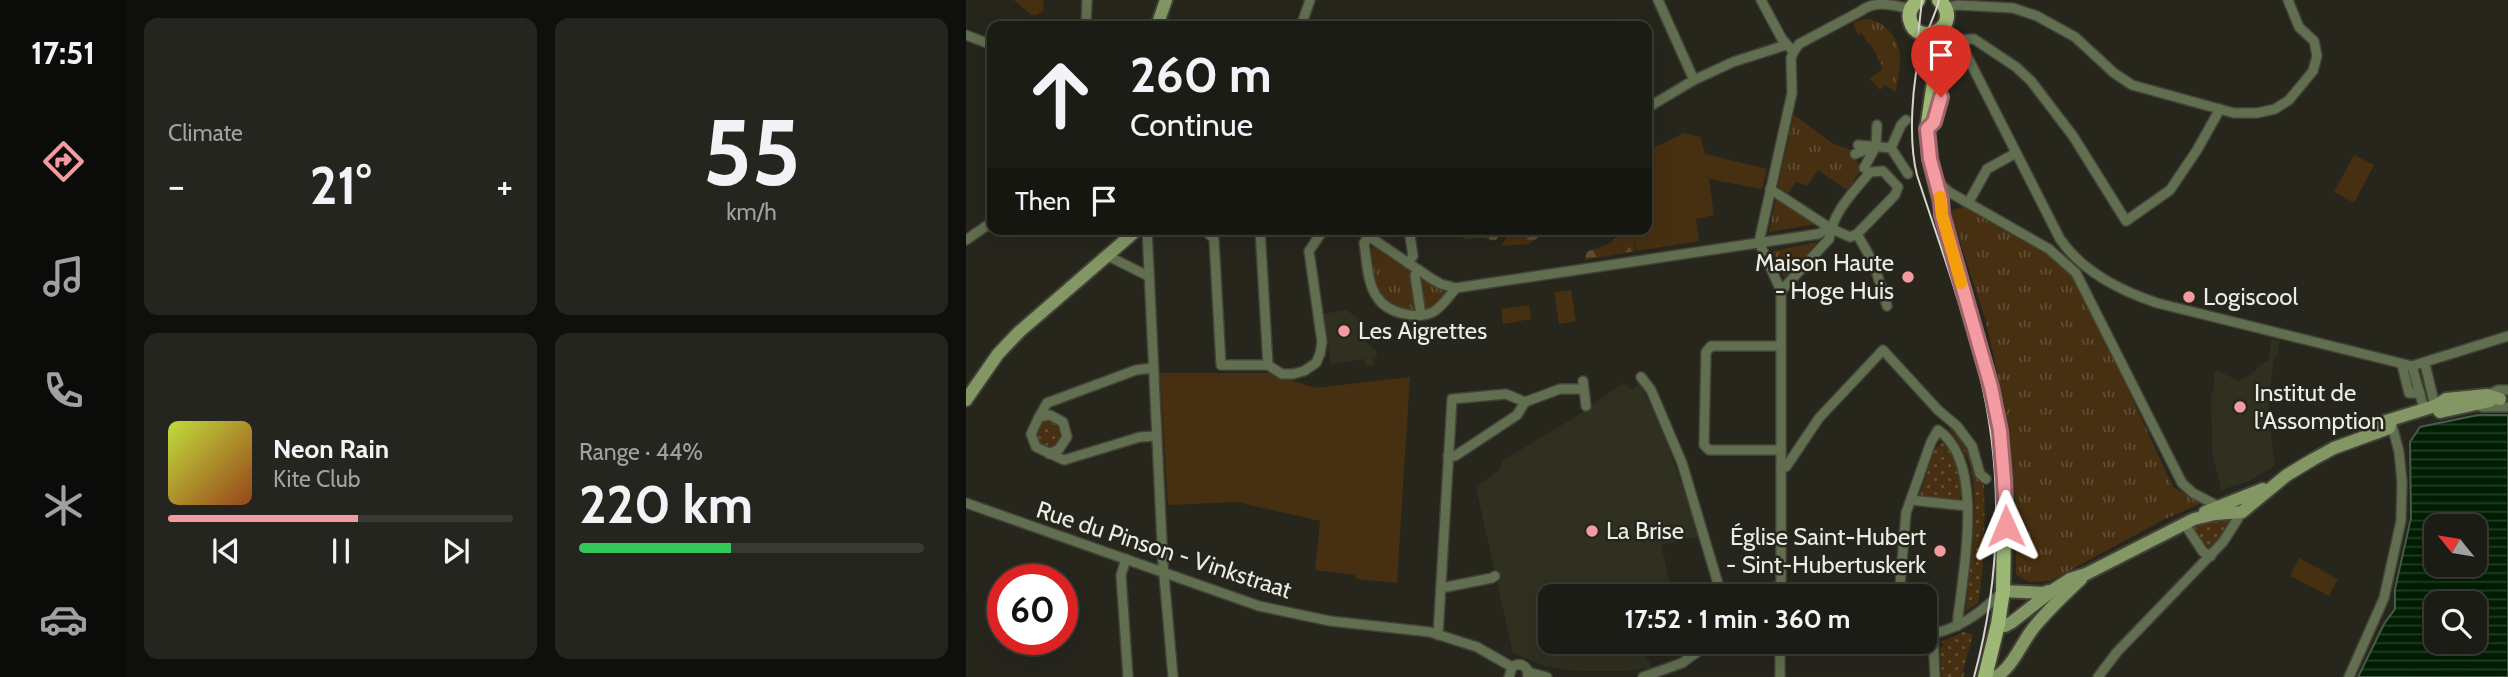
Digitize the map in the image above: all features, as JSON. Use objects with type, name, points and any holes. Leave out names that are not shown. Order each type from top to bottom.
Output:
[{"type":"main road","points":[[1159,21],[1166,0]]},
{"type":"main road","points":[[1943,3],[1947,18],[1937,31],[1920,114],[1920,135],[1935,202],[1942,215],[1983,351],[2000,431],[2005,491],[2003,591],[1985,677]]},
{"type":"main road","points":[[1914,5],[1911,22],[1916,30],[1923,33],[1937,31]]},
{"type":"main road","points":[[1937,31],[1927,129],[1930,159],[1941,200],[1942,215]]},
{"type":"main road","points":[[1107,254],[1119,235]]},
{"type":"main road","points":[[966,400],[998,354],[1019,332],[1131,235]]},
{"type":"main road","points":[[1998,624],[2005,626],[2012,622],[2070,579],[2086,574],[2218,506],[2257,492],[2340,442],[2377,424],[2430,408],[2446,399],[2502,398]]},
{"type":"main road","points":[[2430,408],[2440,412],[2502,398]]},
{"type":"main road","points":[[2189,521],[2244,511],[2287,475]]},
{"type":"main road","points":[[1995,677],[2007,668],[2045,613],[2086,574]]},
{"type":"main road","points":[[2003,591],[2043,593],[2053,590]]},
{"type":"street","points":[[1086,21],[1087,0]]},
{"type":"street","points":[[1303,21],[1310,0]]},
{"type":"street","points":[[1658,0],[1694,79]]},
{"type":"street","points":[[1761,0],[1790,48],[1793,86],[1759,242],[1781,291],[1781,584]]},
{"type":"street","points":[[1943,3],[2013,8],[2037,16],[2075,37],[2114,73],[2133,85],[2234,114],[2275,109],[2289,100],[2313,71],[2317,56],[2314,41],[2299,27],[2288,0]]},
{"type":"street","points":[[1652,105],[1694,79],[1733,62],[1790,48],[1873,4],[1914,5]]},
{"type":"street","points":[[1937,31],[1949,32],[1957,40],[2060,239],[2079,263],[2129,292],[2157,303],[2407,366],[2425,364],[2508,335]]},
{"type":"street","points":[[966,35],[987,43]]},
{"type":"street","points":[[1927,129],[1936,116],[1948,50],[1957,40],[1974,39],[2016,66],[2031,81],[2073,136],[2126,221],[2171,190],[2220,109]]},
{"type":"street","points":[[1891,148],[1906,120]]},
{"type":"street","points":[[1864,168],[1876,146],[1877,125]]},
{"type":"street","points":[[1856,150],[1876,146],[1891,148],[1908,174]]},
{"type":"street","points":[[1971,198],[1987,169],[2016,153]]},
{"type":"street","points":[[1770,189],[1830,228],[1850,237],[1860,232],[1898,191],[1897,184],[1879,170],[1870,172],[1844,203],[1830,228],[1829,239],[1781,291]]},
{"type":"street","points":[[1934,178],[1949,192],[2049,249],[2073,268],[2088,292],[2175,472],[2193,493],[2218,506]]},
{"type":"street","points":[[966,240],[987,225]]},
{"type":"street","points":[[1366,235],[1441,284],[1456,288],[1818,234],[1830,228]]},
{"type":"street","points":[[1860,232],[1874,264],[1887,306]]},
{"type":"street","points":[[1147,235],[1164,572],[1173,677]]},
{"type":"street","points":[[1210,235],[1214,239],[1221,365],[1268,365],[1283,374],[1293,374],[1312,367],[1320,354],[1322,342],[1309,251],[1320,235]]},
{"type":"street","points":[[1260,235],[1268,365]]},
{"type":"street","points":[[1408,263],[1413,256],[1410,235]]},
{"type":"street","points":[[1369,237],[1364,243],[1372,288],[1377,298],[1392,310],[1421,315],[1436,310],[1456,288]]},
{"type":"street","points":[[2049,249],[2056,246],[2060,239]]},
{"type":"street","points":[[1107,254],[1148,276]]},
{"type":"street","points":[[1419,270],[1415,275],[1421,315]]},
{"type":"street","points":[[2088,292],[2092,281],[2103,278]]},
{"type":"street","points":[[1781,346],[1711,346],[1706,352],[1704,445],[1709,450],[1782,450]]},
{"type":"street","points":[[1782,467],[1786,467],[1819,418],[1883,350],[1957,426],[1972,446],[1980,474],[1986,479]]},
{"type":"street","points":[[2425,364],[2430,408]]},
{"type":"street","points":[[2407,366],[2430,408]]},
{"type":"street","points":[[1153,368],[1136,370],[1047,403],[1031,434],[1036,447],[1064,460],[1140,436],[1157,436]]},
{"type":"street","points":[[1641,377],[1651,390],[1682,463],[1718,584]]},
{"type":"street","points":[[1448,456],[1455,456],[1517,415],[1525,402],[1560,389],[1583,385],[1586,406]]},
{"type":"street","points":[[1438,635],[1452,399],[1506,394],[1525,402]]},
{"type":"street","points":[[1039,417],[1050,415],[1063,422],[1067,437],[1059,449],[1049,454]]},
{"type":"street","points":[[1900,584],[1906,513],[1931,442],[1945,416]]},
{"type":"street","points":[[2349,677],[2384,598],[2401,521],[2399,452],[2391,421]]},
{"type":"street","points":[[1938,430],[1957,452],[1962,467],[1967,506],[1957,626]]},
{"type":"street","points":[[1911,500],[1967,506]]},
{"type":"street","name":"Rue du Pinson - Vinkstraat","points":[[966,503],[1259,606],[1330,621],[1438,635],[1477,647],[1511,672],[1517,664],[1523,665],[1528,674]]},
{"type":"street","points":[[2098,677],[2117,652],[2227,538],[2244,511]]},
{"type":"street","points":[[2189,521],[2203,552],[2211,556]]},
{"type":"street","points":[[1126,559],[1121,575],[1128,677]]},
{"type":"street","points":[[1441,589],[1495,576]]},
{"type":"street","points":[[1937,632],[1957,626],[1984,609],[2003,591]]},
{"type":"street","points":[[1643,677],[1682,663],[1694,654]]},
{"type":"street","points":[[1780,654],[1780,677]]},
{"type":"street","points":[[1932,654],[1935,677]]},
{"type":"street","points":[[1528,674],[1547,677]]},
{"type":"shaded area","name":"Les Aigrettes","points":[[1346,310],[1364,322],[1362,339],[1376,350],[1374,365],[1366,366],[1365,359],[1331,364],[1323,314]]},
{"type":"shaded area","name":"Institut de l'Assomption","points":[[2272,339],[2280,341],[2277,357],[2274,357],[2268,416],[2275,466],[2249,481],[2221,490],[2212,451],[2211,392],[2214,391],[2214,372],[2218,371],[2239,381],[2268,361]]},
{"type":"shaded area","name":"La Brise","points":[[1623,383],[1631,389],[1640,384],[1663,431],[1700,536],[1661,545],[1670,584],[1538,584],[1538,654],[1645,654],[1652,668],[1579,671],[1544,666],[1513,653],[1476,487],[1501,468],[1502,461],[1577,416]]},
{"type":"shaded area","points":[[2478,415],[2508,415],[2508,677],[2358,677],[2384,624],[2395,609],[2395,589],[2411,518],[2410,442],[2420,427]]},
{"type":"green space","points":[[1014,0],[1043,0],[1044,10],[1037,15],[1031,15]]},
{"type":"green space","points":[[1865,19],[1884,26],[1897,44],[1900,58],[1896,92],[1885,85],[1880,90],[1870,79],[1883,68],[1870,43],[1868,44],[1862,33],[1858,35],[1853,23]]},
{"type":"green space","points":[[1878,38],[1884,40],[1893,63],[1886,69],[1871,41]]},
{"type":"green space","points":[[1794,115],[1832,143],[1856,152],[1857,163],[1863,167],[1847,190],[1818,170],[1807,186],[1796,182],[1788,193],[1778,186]]},
{"type":"green space","points":[[1684,133],[1701,137],[1705,154],[1767,169],[1762,189],[1709,179],[1714,215],[1696,219],[1699,241],[1637,251],[1633,235],[1652,235],[1652,149]]},
{"type":"green space","points":[[2354,155],[2374,165],[2354,203],[2334,192]]},
{"type":"green space","points":[[1776,199],[1778,200],[1816,224],[1769,232]]},
{"type":"green space","points":[[1962,207],[1975,207],[2054,255],[2076,277],[2173,487],[2202,503],[2165,519],[2050,581],[2029,582],[2016,575],[2015,496],[2005,407],[1985,318],[1950,212]]},
{"type":"green space","points":[[1500,235],[1495,241],[1483,238],[1465,239],[1462,236]]},
{"type":"green space","points":[[1509,235],[1542,235],[1529,244],[1501,246]]},
{"type":"green space","points":[[1621,235],[1633,235],[1636,251],[1585,260],[1586,252],[1608,244]]},
{"type":"green space","points":[[1817,242],[1787,279],[1784,278],[1773,251]]},
{"type":"green space","points":[[1374,246],[1446,292],[1432,306],[1422,310],[1403,310],[1393,306],[1385,300],[1377,286],[1371,248]]},
{"type":"green space","points":[[1571,290],[1576,321],[1559,324],[1554,292]]},
{"type":"green space","points":[[1529,305],[1531,319],[1503,324],[1501,309]]},
{"type":"green space","points":[[1160,373],[1268,373],[1316,388],[1410,377],[1397,583],[1356,579],[1355,575],[1315,570],[1320,521],[1237,502],[1168,505]]},
{"type":"green space","points":[[1050,419],[1056,420],[1064,428],[1064,440],[1056,448],[1050,449],[1044,448],[1036,440],[1035,434],[1036,428],[1044,420]]},
{"type":"green space","points":[[1948,424],[1962,436],[1984,484],[1984,544],[1978,603],[1966,611],[1974,520],[1973,483],[1968,459]]},
{"type":"green space","points":[[1941,443],[1948,444],[1957,461],[1963,494],[1958,500],[1924,497],[1920,494],[1935,449]]},
{"type":"green space","points":[[2228,518],[2228,528],[2224,536],[2210,551],[2206,550],[2193,529],[2194,523]]},
{"type":"green space","points":[[2299,558],[2338,579],[2329,596],[2290,576]]},
{"type":"green space","points":[[1963,632],[1973,634],[1963,677],[1942,677],[1940,648],[1944,645],[1941,642]]},
{"type":"tram line","points":[[1917,45],[1922,0]]},
{"type":"tram line","points":[[1939,0],[1919,60],[1912,110],[1913,145],[1917,175],[1979,372],[1993,448],[1996,486],[1994,563],[1990,602],[1974,677]]},
{"type":"slow traffic","points":[[1940,197],[1942,215],[1961,283]]},
{"type":"place","name":"Maison Haute - Hoge Huis","points":[[1908,277]]},
{"type":"place","name":"Logiscool","points":[[2189,297]]},
{"type":"place","name":"Les Aigrettes","points":[[1344,331]]},
{"type":"place","name":"Institut de l'Assomption","points":[[2240,407]]},
{"type":"place","name":"La Brise","points":[[1592,531]]},
{"type":"place","name":"Église Saint-Hubert - Sint-Hubertuskerk","points":[[1940,551]]},
{"type":"route","points":[[1941,97],[1934,122],[1927,129],[1930,159],[1941,200],[1942,215],[1983,351],[1991,387],[2000,431],[2006,526]]}]
